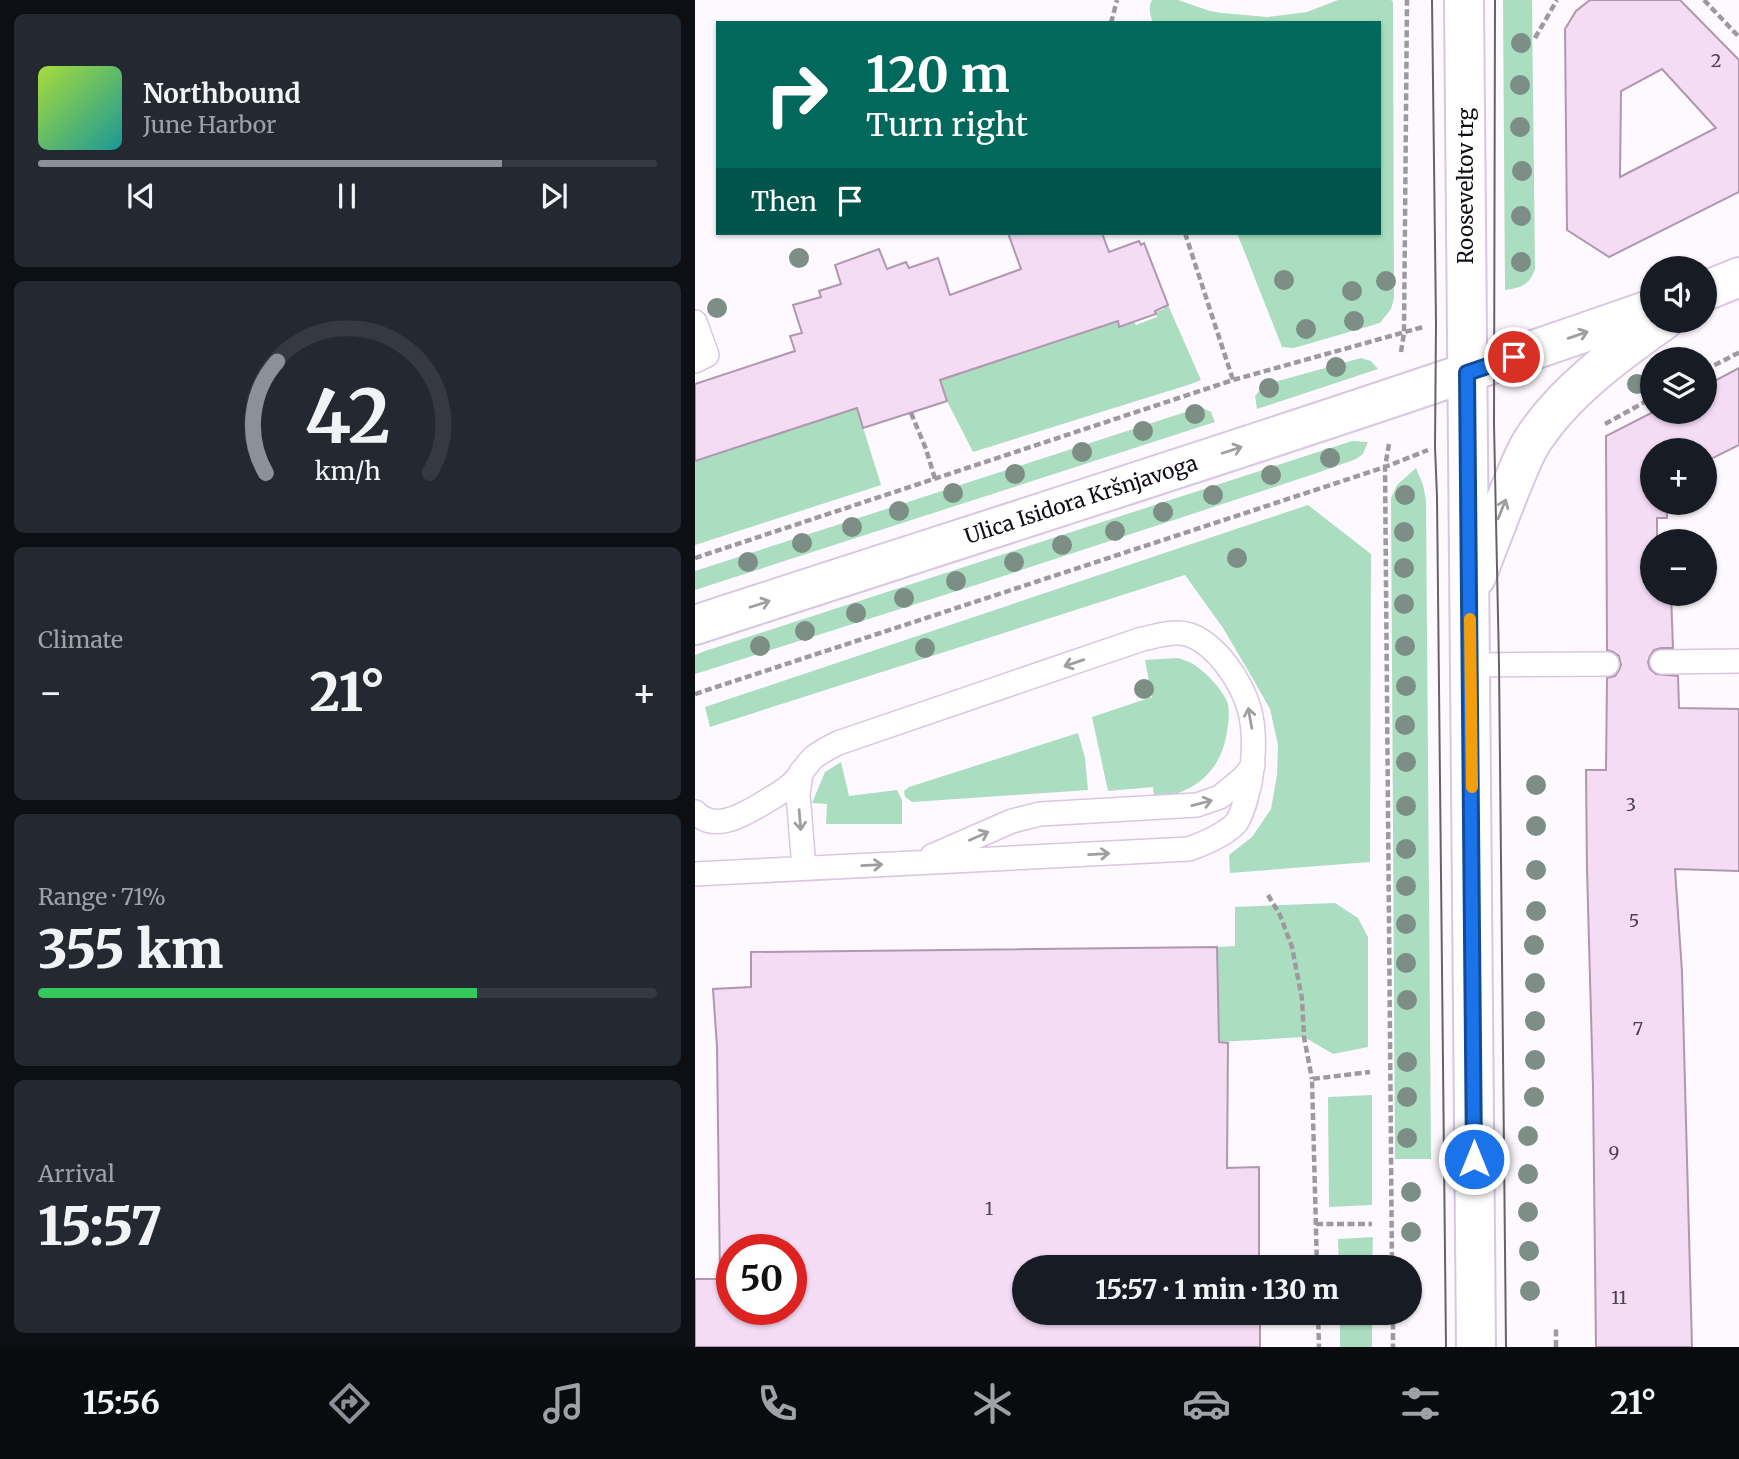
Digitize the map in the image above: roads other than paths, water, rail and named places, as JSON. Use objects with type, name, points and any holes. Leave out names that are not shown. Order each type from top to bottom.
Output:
[{"type":"main road","name":"Rooseveltov trg","points":[[1464,0],[1476,1347]]},
{"type":"main road","name":"Ulica Isidora Kršnjavoga","points":[[695,625],[1467,373],[1640,313]]},
{"type":"main road","points":[[1469,596],[1518,469],[1531,443],[1561,403],[1646,333]]},
{"type":"lane","points":[[695,322],[707,355],[695,360]]},
{"type":"lane","points":[[695,812],[700,818],[711,822],[725,821],[745,814],[777,795],[794,782],[814,758],[838,743],[1166,633],[1189,635],[1209,646],[1226,663],[1249,707],[1253,766],[1247,798],[1236,822],[1210,841],[1189,849],[695,874]]},
{"type":"lane","points":[[1662,662],[1739,662]]},
{"type":"lane","points":[[1470,665],[1607,664]]},
{"type":"lane","points":[[917,863],[1012,821],[1040,814],[1197,805],[1220,797],[1253,766]]},
{"type":"lane","points":[[801,772],[798,794],[804,869]]},
{"type":"tram line","points":[[1432,0],[1446,1347]]},
{"type":"tram line","points":[[1495,0],[1494,424],[1506,1347]]}]
